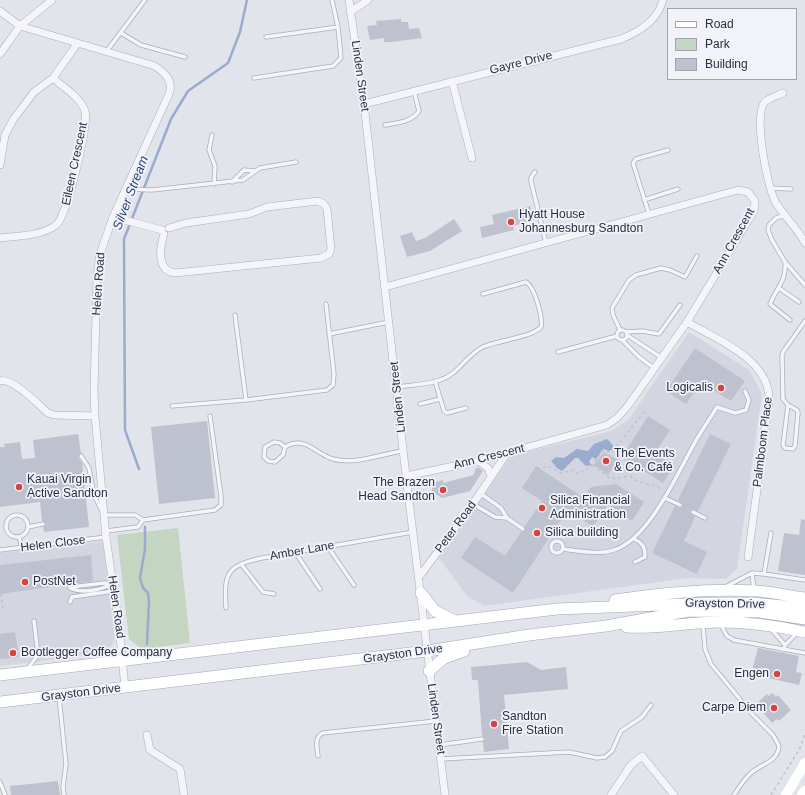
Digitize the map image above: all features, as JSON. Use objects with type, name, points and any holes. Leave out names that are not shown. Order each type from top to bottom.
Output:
[{"type":"main road","points":[[557,609],[667,593],[754,591],[805,598]]},
{"type":"main road","points":[[421,593],[435,611],[456,621]]},
{"type":"main road","name":"Grayston Drive","points":[[0,675],[557,609],[668,603],[752,603],[805,608]]},
{"type":"main road","name":"Grayston Drive","points":[[0,702],[426,651],[529,635],[606,626],[689,612],[760,612],[805,619]]},
{"type":"main road","points":[[606,626],[659,627],[720,622],[769,626],[802,631]]},
{"type":"main road","points":[[429,671],[444,658],[457,652],[491,646],[529,635]]},
{"type":"main road","points":[[786,795],[805,763]]},
{"type":"main road","points":[[802,795],[805,791]]},
{"type":"street","points":[[0,54],[20,26],[52,0]]},
{"type":"street","name":"Linden Street","points":[[349,0],[364,104],[390,322],[403,451],[420,577],[426,651],[445,795]]},
{"type":"street","points":[[350,12],[368,0]]},
{"type":"street","name":"Gayre Drive","points":[[364,104],[626,37],[651,21],[660,9],[663,0]]},
{"type":"street","name":"Helen Road","points":[[0,11],[20,26],[155,66],[166,75],[171,86],[169,94],[113,217],[100,254],[97,276],[94,391],[95,416],[106,534],[125,688]]},
{"type":"street","points":[[0,165],[8,127],[34,92],[53,78],[77,44]]},
{"type":"street","name":"Eileen Crescent","points":[[0,238],[49,230],[59,223],[64,215],[72,188],[86,114],[79,101],[53,78]]},
{"type":"street","points":[[452,81],[472,158]]},
{"type":"street","points":[[783,93],[765,102],[761,113],[762,148],[776,203],[805,243]]},
{"type":"street","name":"Ann Crescent","points":[[385,287],[738,190],[748,192],[755,201],[754,211],[687,322],[627,407],[607,426],[478,461],[406,476]]},
{"type":"street","points":[[113,217],[165,231],[186,223],[249,214],[266,207],[318,200],[324,204],[327,210],[331,249],[329,254],[321,258],[175,273],[166,271],[163,267],[162,243],[165,231]]},
{"type":"street","name":"Palmboom Place","points":[[687,322],[750,360],[763,374],[769,388],[769,401],[748,557]]},
{"type":"street","points":[[0,381],[4,380],[12,383],[48,412],[54,415],[95,416]]},
{"type":"street","name":"Peter Road","points":[[420,577],[473,504],[507,453]]},
{"type":"street","points":[[478,461],[488,468],[491,476]]},
{"type":"street","points":[[147,735],[150,750],[180,769],[184,795]]},
{"type":"street","points":[[611,795],[631,765],[642,756],[674,795]]},
{"type":"lane","points":[[106,52],[145,0]]},
{"type":"lane","points":[[254,78],[333,66],[341,58],[338,27],[332,0]]},
{"type":"lane","points":[[266,37],[338,27]]},
{"type":"lane","points":[[121,33],[141,45],[185,57]]},
{"type":"lane","points":[[385,125],[416,116],[419,111],[414,91]]},
{"type":"lane","points":[[212,135],[209,150],[215,166],[214,184]]},
{"type":"lane","points":[[649,214],[634,162],[636,159],[668,150]]},
{"type":"lane","points":[[232,182],[244,170],[255,171],[296,162]]},
{"type":"lane","points":[[125,189],[138,191],[232,182],[248,178],[255,171]]},
{"type":"lane","points":[[535,172],[531,178],[531,181],[546,243]]},
{"type":"lane","points":[[771,188],[791,189]]},
{"type":"lane","points":[[644,200],[678,189]]},
{"type":"lane","points":[[785,214],[772,221],[768,230],[785,262],[805,285]]},
{"type":"lane","points":[[662,358],[620,330],[612,315],[612,308],[629,280],[636,275],[661,268],[670,270],[685,277],[697,256]]},
{"type":"lane","points":[[785,262],[785,278],[770,302],[770,305],[790,320]]},
{"type":"lane","points":[[397,387],[435,381],[450,375],[470,356],[483,347],[534,332],[541,327],[534,289],[526,282],[483,294]]},
{"type":"lane","points":[[779,288],[799,302]]},
{"type":"lane","points":[[172,406],[246,400],[322,392],[327,390],[333,385],[334,374],[326,304]]},
{"type":"lane","points":[[622,340],[626,334],[642,331],[659,334],[680,305]]},
{"type":"lane","points":[[235,315],[246,400]]},
{"type":"lane","points":[[788,405],[783,446],[785,448],[793,449],[795,446],[798,413],[794,407],[788,405],[782,399],[783,352],[805,321]]},
{"type":"lane","points":[[330,334],[390,322]]},
{"type":"lane","points":[[558,352],[617,336],[620,330]]},
{"type":"lane","points":[[617,336],[639,357],[654,368]]},
{"type":"lane","points":[[435,381],[442,408],[447,413],[466,408]]},
{"type":"lane","points":[[551,545],[551,551],[555,553],[559,553],[563,549],[605,552],[615,550],[634,539],[665,498],[689,453],[717,407],[735,413],[746,410],[749,400],[744,391]]},
{"type":"lane","points":[[420,404],[440,399]]},
{"type":"lane","points":[[81,456],[89,468],[94,495],[104,514],[135,515],[143,520],[211,511],[221,505],[210,416]]},
{"type":"lane","points":[[280,443],[285,447],[283,455],[278,460],[268,462],[264,457],[265,447],[270,444],[280,443]]},
{"type":"lane","points":[[285,447],[298,443],[305,443],[332,459],[347,461],[403,451]]},
{"type":"lane","points":[[480,493],[501,508],[507,518],[523,529]]},
{"type":"lane","points":[[665,498],[680,505]]},
{"type":"lane","points":[[473,504],[495,518],[507,518]]},
{"type":"lane","points":[[693,512],[705,518]]},
{"type":"lane","points":[[21,515],[26,520],[28,527],[25,533],[19,537],[12,536],[7,530],[6,523],[10,517],[21,515]]},
{"type":"lane","name":"Helen Close","points":[[0,550],[22,548],[106,534],[138,527],[143,520]]},
{"type":"lane","points":[[28,527],[43,524]]},
{"type":"lane","name":"Amber Lane","points":[[226,608],[226,578],[231,570],[241,564],[295,552],[413,532]]},
{"type":"lane","points":[[764,574],[771,533]]},
{"type":"lane","points":[[19,537],[22,548]]},
{"type":"lane","points":[[634,539],[642,543],[645,549],[644,557],[634,562]]},
{"type":"lane","points":[[551,545],[558,541],[562,543],[563,549]]},
{"type":"lane","points":[[546,542],[551,545]]},
{"type":"lane","points":[[328,546],[354,585]]},
{"type":"lane","points":[[295,552],[320,589]]},
{"type":"lane","points":[[241,564],[263,592],[274,594]]},
{"type":"lane","points":[[752,573],[754,591]]},
{"type":"lane","points":[[717,591],[752,573],[805,580]]},
{"type":"lane","points":[[70,588],[104,583],[113,588]]},
{"type":"lane","points":[[70,602],[72,597],[113,588]]},
{"type":"lane","points":[[25,672],[38,655],[34,621]]},
{"type":"lane","points":[[720,622],[727,636],[734,640],[805,654]]},
{"type":"lane","points":[[703,623],[705,649],[711,664],[753,715],[774,735],[779,746],[776,755],[767,763],[751,772],[734,795]]},
{"type":"lane","points":[[769,626],[785,645]]},
{"type":"lane","points":[[784,650],[785,645],[802,631]]},
{"type":"lane","points":[[59,696],[66,764],[63,787],[64,795]]},
{"type":"lane","points":[[441,760],[569,752],[597,758],[605,757],[612,752],[621,731],[642,717],[651,705]]},
{"type":"lane","points":[[318,756],[316,739],[323,733],[436,721]]},
{"type":"lane","points":[[439,745],[482,739]]},
{"type":"lane","points":[[0,782],[5,795]]},
{"type":"path","points":[[523,488],[537,468],[550,467],[561,473],[574,470],[578,474],[593,466],[602,451],[612,452],[645,411]]},
{"type":"path","points":[[593,466],[611,478],[630,476],[634,480],[658,487],[663,490]]},
{"type":"path","points":[[1,594],[3,609]]},
{"type":"path","points":[[771,795],[800,748],[805,734]]},
{"type":"shaded area","points":[[689,332],[749,370],[762,394],[737,569],[726,579],[687,578],[484,606],[467,596],[439,558],[511,456],[611,431],[628,420]]},
{"type":"shaded area","points":[[103,541],[115,639],[112,646],[105,650],[66,658],[0,666],[0,553]]},
{"type":"green space","points":[[178,528],[190,643],[142,649],[129,639],[117,535]]},
{"type":"water","points":[[607,439],[613,445],[613,449],[609,451],[603,449],[596,459],[592,457],[589,462],[592,465],[586,466],[578,458],[575,458],[562,471],[551,461],[556,457],[564,458],[577,449],[588,451],[594,444]]},
{"type":"building","points":[[401,19],[401,22],[408,22],[409,29],[419,28],[422,38],[391,42],[384,42],[384,38],[370,40],[367,26],[377,25],[376,21]]},
{"type":"building","name":"Hyatt House Johannesburg Sandton","points":[[530,206],[534,220],[513,226],[514,230],[482,238],[480,227],[494,224],[492,215]]},
{"type":"building","points":[[454,219],[462,231],[430,251],[407,257],[400,236],[412,232],[416,241],[425,238]]},
{"type":"building","points":[[695,348],[745,381],[731,401],[701,383],[686,404],[666,391]]},
{"type":"building","points":[[648,416],[670,430],[655,453],[674,466],[663,483],[622,457]]},
{"type":"building","points":[[207,421],[215,498],[159,504],[151,427]]},
{"type":"building","points":[[78,434],[81,453],[78,457],[82,463],[89,527],[44,532],[43,527],[46,524],[42,521],[40,502],[0,507],[0,447],[5,447],[4,444],[20,442],[22,459],[35,458],[33,440]]},
{"type":"building","points":[[710,434],[731,444],[698,511],[693,509],[690,511],[695,517],[684,541],[707,552],[697,574],[652,553],[675,506],[680,508],[683,507],[682,503],[678,500]]},
{"type":"building","points":[[604,452],[618,460],[608,475],[594,465]]},
{"type":"building","name":"Silica building","points":[[536,466],[584,498],[591,487],[616,484],[644,502],[632,521],[608,505],[593,527],[568,509],[513,593],[461,558],[475,537],[505,556],[521,532],[525,531],[525,526],[542,501],[522,488]]},
{"type":"building","points":[[478,467],[483,471],[470,491],[442,498],[432,492],[432,483],[443,480],[443,483],[474,475],[475,469]]},
{"type":"building","points":[[801,519],[805,520],[805,575],[778,571],[784,533],[799,535]]},
{"type":"building","points":[[91,555],[93,581],[0,594],[0,565]]},
{"type":"building","points":[[15,632],[19,657],[0,659],[0,634]]},
{"type":"building","points":[[758,648],[799,656],[796,672],[802,673],[799,685],[751,674]]},
{"type":"building","name":"Sandton Fire Station","points":[[527,662],[541,670],[566,667],[568,689],[504,695],[509,749],[484,752],[483,742],[485,739],[482,736],[478,680],[472,680],[471,667]]},
{"type":"building","name":"Carpe Diem","points":[[772,693],[776,697],[778,695],[791,710],[779,721],[777,719],[772,723],[756,704],[767,694],[769,696]]},
{"type":"building","points":[[58,781],[60,795],[11,795],[10,786]]},
{"type":"waterway","name":"Silver Stream","points":[[139,469],[125,430],[124,239],[171,119],[188,91],[228,63],[240,32],[247,0]]},
{"type":"waterway","name":"Silver Stream","points":[[145,527],[145,549],[140,578],[143,588],[148,593],[149,602],[147,644]]},
{"type":"place","name":"Hyatt House Johannesburg Sandton","points":[[511,222]]},
{"type":"place","name":"Logicalis","points":[[721,388]]},
{"type":"place","name":"The Events & Co. Café","points":[[606,461]]},
{"type":"place","name":"Kauai Virgin Active Sandton","points":[[19,487]]},
{"type":"place","name":"The Brazen Head Sandton","points":[[443,490]]},
{"type":"place","name":"Silica Financial Administration","points":[[542,508]]},
{"type":"place","name":"Silica building","points":[[537,533]]},
{"type":"place","name":"PostNet","points":[[25,582]]},
{"type":"place","name":"Bootlegger Coffee Company","points":[[13,653]]},
{"type":"place","name":"Engen","points":[[777,674]]},
{"type":"place","name":"Carpe Diem","points":[[774,708]]},
{"type":"place","name":"Sandton Fire Station","points":[[494,724]]}]
